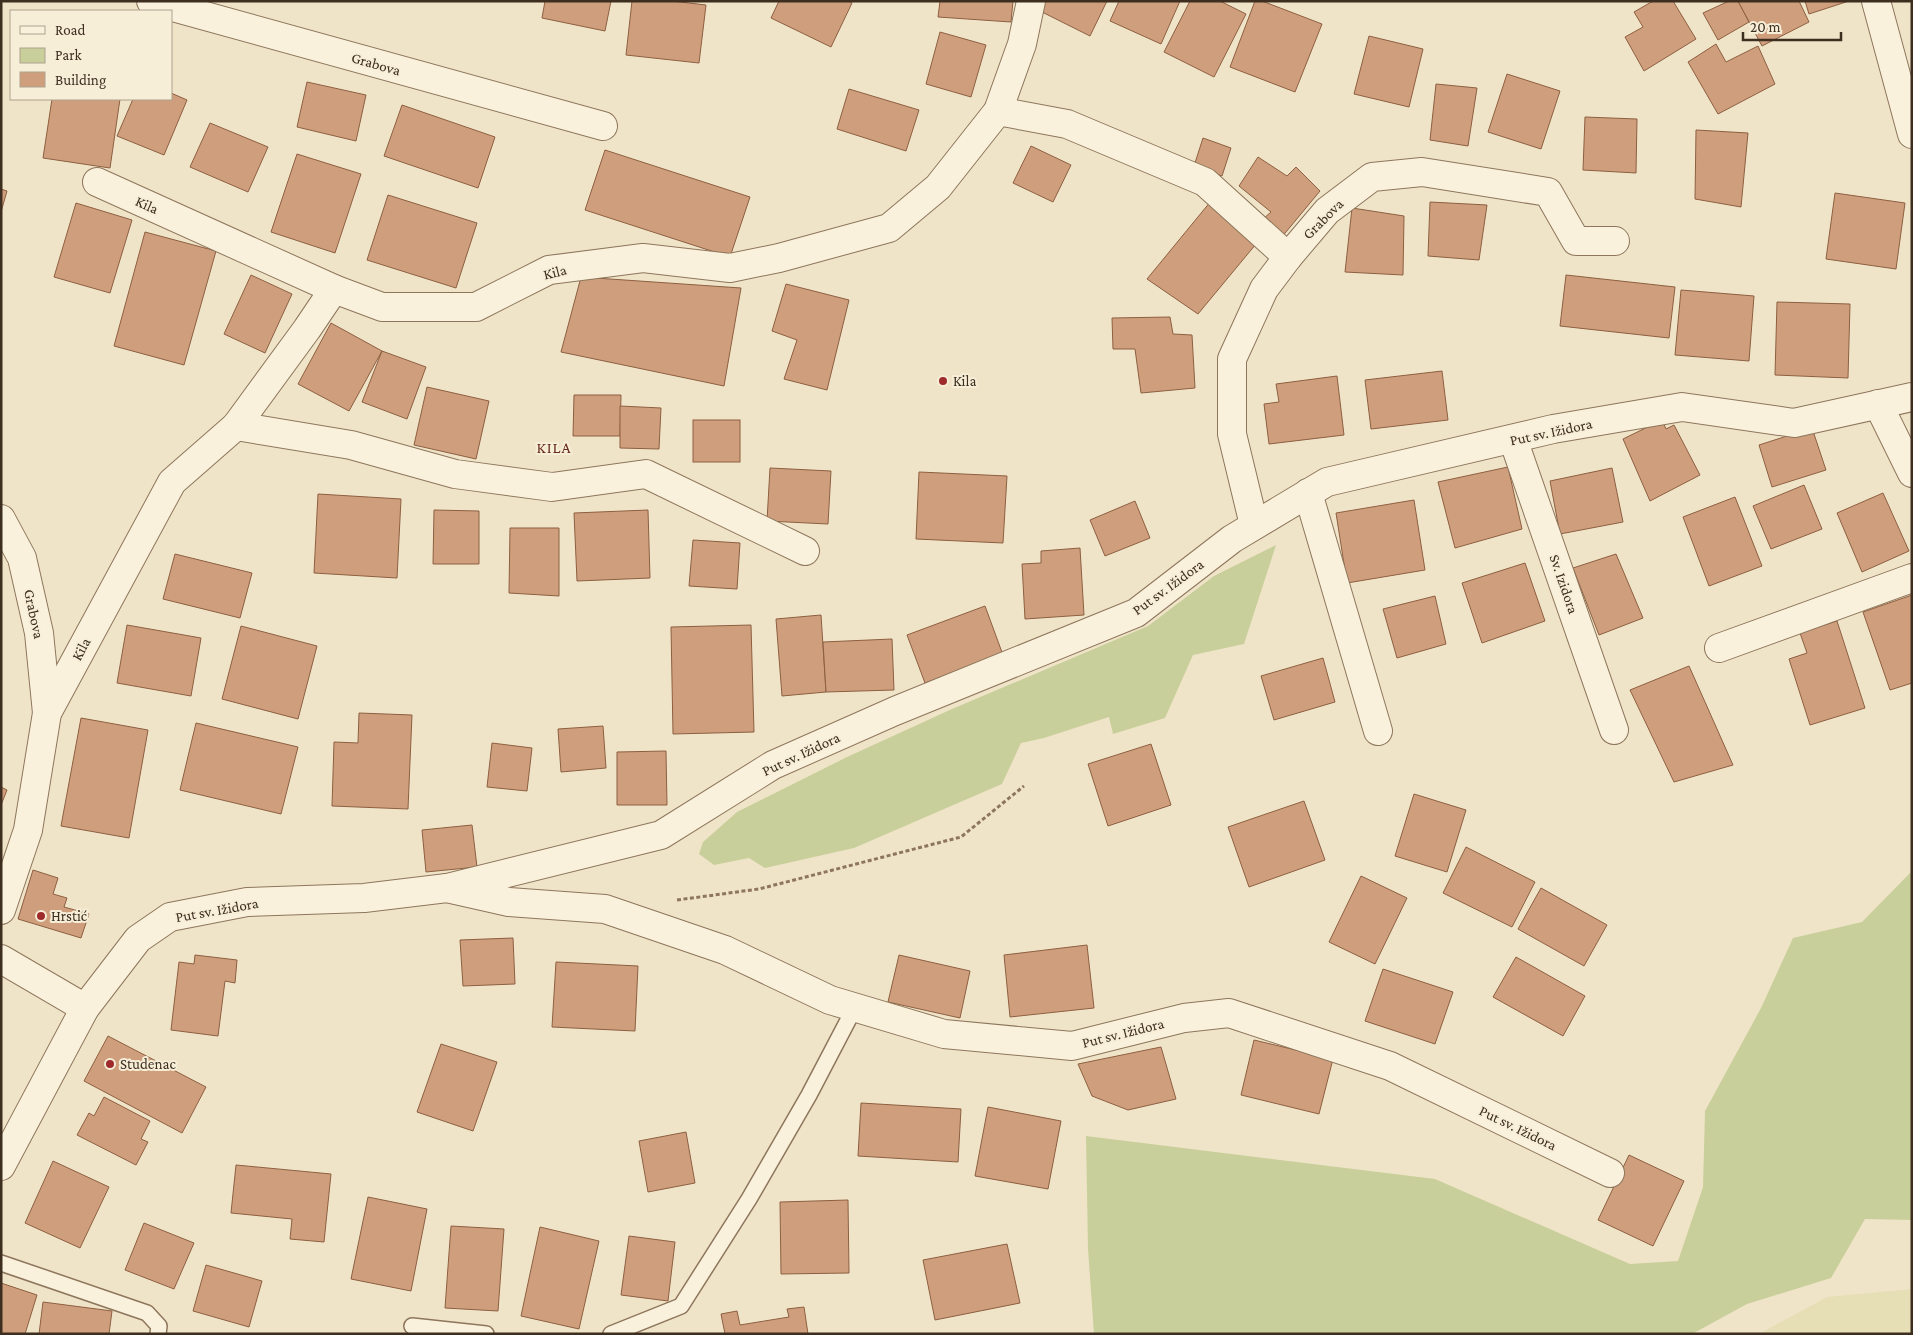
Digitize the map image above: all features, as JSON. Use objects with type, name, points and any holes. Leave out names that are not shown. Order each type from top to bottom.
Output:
[{"type":"street","name":"Grabova","points":[[150,1],[603,126]]},
{"type":"street","name":"Kila","points":[[97,182],[334,289],[382,307],[476,307],[549,270],[643,258],[730,268],[779,258],[889,228],[938,187],[998,111],[1022,44],[1031,1]]},
{"type":"street","points":[[1876,1],[1912,134]]},
{"type":"street","points":[[998,111],[1067,124],[1204,182],[1288,257]]},
{"type":"street","name":"Grabova","points":[[1254,525],[1232,434],[1232,359],[1264,289],[1327,211],[1372,177],[1422,172],[1548,192],[1576,241],[1615,241]]},
{"type":"street","name":"Kila","points":[[1,910],[28,830],[47,713],[172,482],[236,426],[308,329],[334,289]]},
{"type":"street","name":"Put sv. Ižidora","points":[[1,1166],[85,1008],[138,939],[170,916],[247,902],[364,898],[447,888],[661,835],[773,765],[895,711],[1136,613],[1232,539],[1327,482],[1553,430],[1682,408],[1794,423],[1912,397]]},
{"type":"street","points":[[1878,404],[1912,474]]},
{"type":"street","points":[[236,426],[352,445],[455,474],[552,487],[646,474],[805,551]]},
{"type":"street","name":"Sv. Izidora","points":[[1513,439],[1614,730]]},
{"type":"street","points":[[1308,493],[1378,731]]},
{"type":"street","name":"Grabova","points":[[1,520],[22,558],[39,633],[47,713]]},
{"type":"street","points":[[1719,648],[1912,578]]},
{"type":"street","name":"Put sv. Ižidora","points":[[447,888],[509,902],[605,909],[725,950],[830,1000],[944,1034],[1072,1046],[1184,1018],[1228,1013],[1390,1066],[1610,1173]]},
{"type":"street","points":[[1,959],[85,1008]]},
{"type":"lane","points":[[611,1334],[681,1306],[749,1199],[855,1007]]},
{"type":"lane","points":[[1,1263],[146,1313],[159,1326],[158,1334]]},
{"type":"lane","points":[[412,1326],[486,1334]]},
{"type":"path","points":[[672,900],[760,889],[961,837],[1024,786]]},
{"type":"shaded area","points":[[1912,1289],[1912,1334],[1759,1334],[1827,1297]]},
{"type":"green space","points":[[1276,545],[1244,644],[1193,655],[1165,718],[1113,734],[1109,717],[1044,738],[1021,743],[1002,784],[854,848],[765,868],[749,858],[714,865],[699,854],[703,842],[737,812],[847,757],[952,709],[1148,626],[1214,576]]},
{"type":"green space","points":[[1912,871],[1912,1220],[1865,1219],[1831,1278],[1747,1304],[1692,1334],[1094,1334],[1088,1249],[1086,1136],[1435,1179],[1630,1264],[1678,1261],[1703,1187],[1705,1111],[1761,1008],[1793,938],[1862,922]]},
{"type":"building","points":[[545,1],[611,1],[605,31],[542,18]]},
{"type":"building","points":[[632,1],[672,1],[706,5],[699,63],[626,55]]},
{"type":"building","points":[[779,1],[848,1],[852,3],[831,47],[771,18]]},
{"type":"building","points":[[940,1],[1013,1],[1011,22],[938,17]]},
{"type":"building","points":[[1040,1],[1107,1],[1090,36],[1036,9]]},
{"type":"building","points":[[1119,1],[1180,1],[1161,44],[1110,21]]},
{"type":"building","points":[[1190,1],[1220,1],[1246,14],[1214,77],[1164,52]]},
{"type":"building","points":[[1255,1],[1262,1],[1322,24],[1295,92],[1230,67]]},
{"type":"building","points":[[1653,1],[1673,1],[1696,39],[1644,71],[1625,37],[1643,27],[1634,12]]},
{"type":"building","points":[[1729,1],[1738,1],[1749,22],[1718,40],[1703,13]]},
{"type":"building","points":[[1738,1],[1799,1],[1809,22],[1762,46]]},
{"type":"building","points":[[1805,1],[1849,1],[1809,14]]},
{"type":"building","points":[[940,32],[986,45],[971,97],[926,84]]},
{"type":"building","points":[[1369,36],[1423,49],[1409,107],[1354,94]]},
{"type":"building","points":[[1716,44],[1726,62],[1758,46],[1775,84],[1718,114],[1688,62]]},
{"type":"building","points":[[1507,74],[1560,91],[1541,149],[1488,132]]},
{"type":"building","points":[[307,82],[366,95],[356,141],[297,127]]},
{"type":"building","points":[[1436,84],[1477,88],[1468,146],[1430,140]]},
{"type":"building","points":[[849,89],[919,110],[906,151],[837,129]]},
{"type":"building","points":[[172,93],[187,100],[164,155],[117,136],[133,100],[172,100]]},
{"type":"building","points":[[52,100],[120,100],[110,168],[43,158]]},
{"type":"building","points":[[402,105],[495,137],[478,188],[384,156]]},
{"type":"building","points":[[1585,117],[1637,119],[1636,173],[1583,170]]},
{"type":"building","points":[[210,123],[268,147],[248,192],[190,167]]},
{"type":"building","points":[[1696,130],[1748,133],[1741,207],[1695,199]]},
{"type":"building","points":[[1203,138],[1231,148],[1222,176],[1194,166]]},
{"type":"building","points":[[1031,146],[1071,165],[1053,202],[1013,183]]},
{"type":"building","points":[[605,150],[750,197],[730,257],[585,210]]},
{"type":"building","points":[[297,154],[361,174],[335,253],[271,232]]},
{"type":"building","points":[[1258,157],[1287,176],[1296,167],[1320,191],[1281,238],[1262,220],[1271,212],[1239,186]]},
{"type":"building","points":[[1,189],[7,191],[1,212]]},
{"type":"building","points":[[1835,193],[1905,203],[1896,269],[1826,259]]},
{"type":"building","points":[[388,195],[477,223],[456,288],[367,260]]},
{"type":"building","points":[[1211,201],[1261,238],[1198,314],[1147,279]]},
{"type":"building","points":[[1430,202],[1487,205],[1479,260],[1428,256]]},
{"type":"building","points":[[76,203],[132,220],[110,293],[54,277]]},
{"type":"building","points":[[1352,208],[1404,216],[1403,275],[1345,272]]},
{"type":"building","points":[[145,232],[216,251],[184,365],[114,346]]},
{"type":"building","points":[[251,275],[292,294],[265,353],[224,334]]},
{"type":"building","points":[[1566,275],[1675,287],[1669,338],[1560,326]]},
{"type":"building","points":[[581,277],[741,288],[724,386],[561,352]]},
{"type":"building","points":[[786,284],[849,300],[827,390],[784,379],[797,340],[772,331]]},
{"type":"building","points":[[1681,290],[1754,296],[1749,361],[1675,355]]},
{"type":"building","points":[[1777,302],[1850,304],[1848,378],[1775,375]]},
{"type":"building","points":[[1170,317],[1173,334],[1192,335],[1195,388],[1141,393],[1135,349],[1113,349],[1112,318]]},
{"type":"building","points":[[331,323],[382,351],[349,411],[298,384]]},
{"type":"building","points":[[382,351],[426,367],[407,419],[362,402]]},
{"type":"building","points":[[1442,371],[1448,420],[1371,429],[1365,380]]},
{"type":"building","points":[[1337,376],[1344,435],[1269,444],[1264,404],[1279,402],[1276,384]]},
{"type":"building","points":[[427,387],[489,401],[476,459],[414,445]]},
{"type":"building","points":[[574,395],[621,395],[620,436],[573,436]]},
{"type":"building","points":[[620,406],[661,408],[659,449],[620,448]]},
{"type":"building","points":[[693,420],[740,420],[740,462],[693,462]]},
{"type":"building","points":[[1662,420],[1666,429],[1674,425],[1700,475],[1650,501],[1623,439]]},
{"type":"building","points":[[1812,428],[1826,470],[1772,487],[1759,445]]},
{"type":"building","points":[[1508,467],[1522,529],[1455,548],[1438,482]]},
{"type":"building","points":[[770,468],[831,471],[828,524],[767,521]]},
{"type":"building","points":[[1612,468],[1623,522],[1560,534],[1550,481]]},
{"type":"building","points":[[919,472],[1007,476],[1003,543],[916,539]]},
{"type":"building","points":[[1804,485],[1822,529],[1771,549],[1753,506]]},
{"type":"building","points":[[1883,493],[1909,551],[1862,572],[1837,513]]},
{"type":"building","points":[[318,494],[401,499],[397,578],[314,573]]},
{"type":"building","points":[[1735,497],[1762,566],[1709,586],[1683,517]]},
{"type":"building","points":[[1414,500],[1425,570],[1347,583],[1336,513]]},
{"type":"building","points":[[1135,501],[1150,538],[1105,556],[1090,520]]},
{"type":"building","points":[[434,510],[479,511],[479,564],[433,564]]},
{"type":"building","points":[[648,510],[650,578],[577,581],[574,513]]},
{"type":"building","points":[[510,528],[559,528],[559,596],[509,593]]},
{"type":"building","points":[[693,540],[740,543],[737,589],[689,586]]},
{"type":"building","points":[[1080,548],[1084,615],[1025,619],[1022,564],[1041,563],[1041,551]]},
{"type":"building","points":[[175,554],[252,573],[240,618],[163,599]]},
{"type":"building","points":[[1616,554],[1643,618],[1599,635],[1573,568]]},
{"type":"building","points":[[1525,563],[1545,621],[1482,643],[1462,583]]},
{"type":"building","points":[[1912,595],[1912,683],[1890,690],[1863,612]]},
{"type":"building","points":[[1435,596],[1446,644],[1397,658],[1383,609]]},
{"type":"building","points":[[985,606],[1003,655],[925,683],[907,635]]},
{"type":"building","points":[[821,615],[826,692],[782,696],[776,619]]},
{"type":"building","points":[[1837,621],[1865,708],[1810,725],[1789,659],[1807,653],[1800,633]]},
{"type":"building","points":[[127,625],[201,638],[191,696],[117,683]]},
{"type":"building","points":[[751,625],[754,732],[673,734],[671,627]]},
{"type":"building","points":[[241,626],[317,646],[298,719],[222,699]]},
{"type":"building","points":[[892,639],[894,690],[826,692],[823,642]]},
{"type":"building","points":[[1323,658],[1335,702],[1274,720],[1261,676]]},
{"type":"building","points":[[1689,666],[1733,765],[1674,782],[1630,690]]},
{"type":"building","points":[[359,713],[412,715],[408,809],[332,806],[334,742],[358,743]]},
{"type":"building","points":[[81,718],[148,730],[129,838],[61,826]]},
{"type":"building","points":[[196,723],[298,747],[281,814],[180,790]]},
{"type":"building","points":[[603,726],[606,768],[561,772],[558,729]]},
{"type":"building","points":[[492,743],[532,748],[527,791],[487,787]]},
{"type":"building","points":[[1151,744],[1171,805],[1108,826],[1088,764]]},
{"type":"building","points":[[666,751],[667,805],[617,805],[617,752]]},
{"type":"building","points":[[1,787],[7,790],[1,805]]},
{"type":"building","points":[[1414,794],[1466,810],[1447,872],[1395,856]]},
{"type":"building","points":[[1304,801],[1325,860],[1249,887],[1228,827]]},
{"type":"building","points":[[472,825],[477,867],[426,872],[422,830]]},
{"type":"building","points":[[1466,847],[1535,882],[1512,927],[1443,893]]},
{"type":"building","points":[[33,870],[58,878],[53,894],[67,898],[64,907],[89,914],[81,938],[18,919]]},
{"type":"building","points":[[1361,876],[1407,898],[1375,964],[1329,942]]},
{"type":"building","points":[[1541,888],[1607,925],[1584,966],[1518,929]]},
{"type":"building","points":[[513,938],[515,984],[463,986],[460,940]]},
{"type":"building","points":[[1087,945],[1094,1008],[1010,1017],[1004,955]]},
{"type":"building","points":[[195,955],[237,960],[235,983],[225,981],[218,1036],[171,1030],[179,962],[194,964]]},
{"type":"building","points":[[899,955],[970,971],[960,1018],[888,1002]]},
{"type":"building","points":[[1516,957],[1585,996],[1563,1036],[1493,997]]},
{"type":"building","points":[[556,962],[638,966],[635,1031],[552,1027]]},
{"type":"building","points":[[1383,969],[1453,992],[1435,1044],[1365,1021]]},
{"type":"building","points":[[108,1036],[206,1087],[182,1133],[84,1081]]},
{"type":"building","points":[[1254,1040],[1333,1059],[1319,1114],[1241,1095]]},
{"type":"building","points":[[441,1044],[497,1062],[473,1131],[417,1112]]},
{"type":"building","points":[[1161,1047],[1176,1099],[1128,1110],[1092,1096],[1078,1064]]},
{"type":"building","points":[[104,1097],[150,1121],[141,1139],[148,1142],[136,1165],[77,1135],[89,1113],[94,1116]]},
{"type":"building","points":[[861,1103],[961,1109],[958,1162],[858,1156]]},
{"type":"building","points":[[988,1107],[1061,1121],[1048,1189],[975,1176]]},
{"type":"building","points":[[686,1132],[695,1183],[648,1192],[639,1141]]},
{"type":"building","points":[[1629,1155],[1684,1181],[1653,1246],[1598,1220]]},
{"type":"building","points":[[53,1161],[109,1187],[80,1248],[25,1223]]},
{"type":"building","points":[[236,1165],[331,1174],[324,1242],[290,1239],[292,1219],[231,1213]]},
{"type":"building","points":[[368,1197],[427,1209],[411,1291],[351,1279]]},
{"type":"building","points":[[848,1200],[849,1273],[781,1274],[780,1202]]},
{"type":"building","points":[[144,1223],[194,1243],[174,1289],[125,1270]]},
{"type":"building","points":[[451,1226],[504,1229],[498,1311],[445,1308]]},
{"type":"building","points":[[540,1227],[599,1241],[579,1329],[521,1316]]},
{"type":"building","points":[[629,1236],[675,1242],[668,1301],[621,1295]]},
{"type":"building","points":[[1007,1244],[1020,1303],[935,1320],[923,1260]]},
{"type":"building","points":[[206,1265],[262,1281],[249,1327],[193,1311]]},
{"type":"building","points":[[1,1283],[37,1295],[25,1334],[1,1334]]},
{"type":"building","points":[[43,1302],[112,1311],[109,1334],[39,1334]]},
{"type":"building","points":[[804,1307],[808,1334],[725,1334],[721,1314],[737,1311],[740,1325],[789,1317],[787,1309]]},
{"type":"place","name":"Kila","points":[[943,381]]},
{"type":"place","name":"Hrstić","points":[[41,916]]},
{"type":"place","name":"Studenac","points":[[110,1064]]},
{"type":"district","name":"KILA","points":[[554,447]]}]
